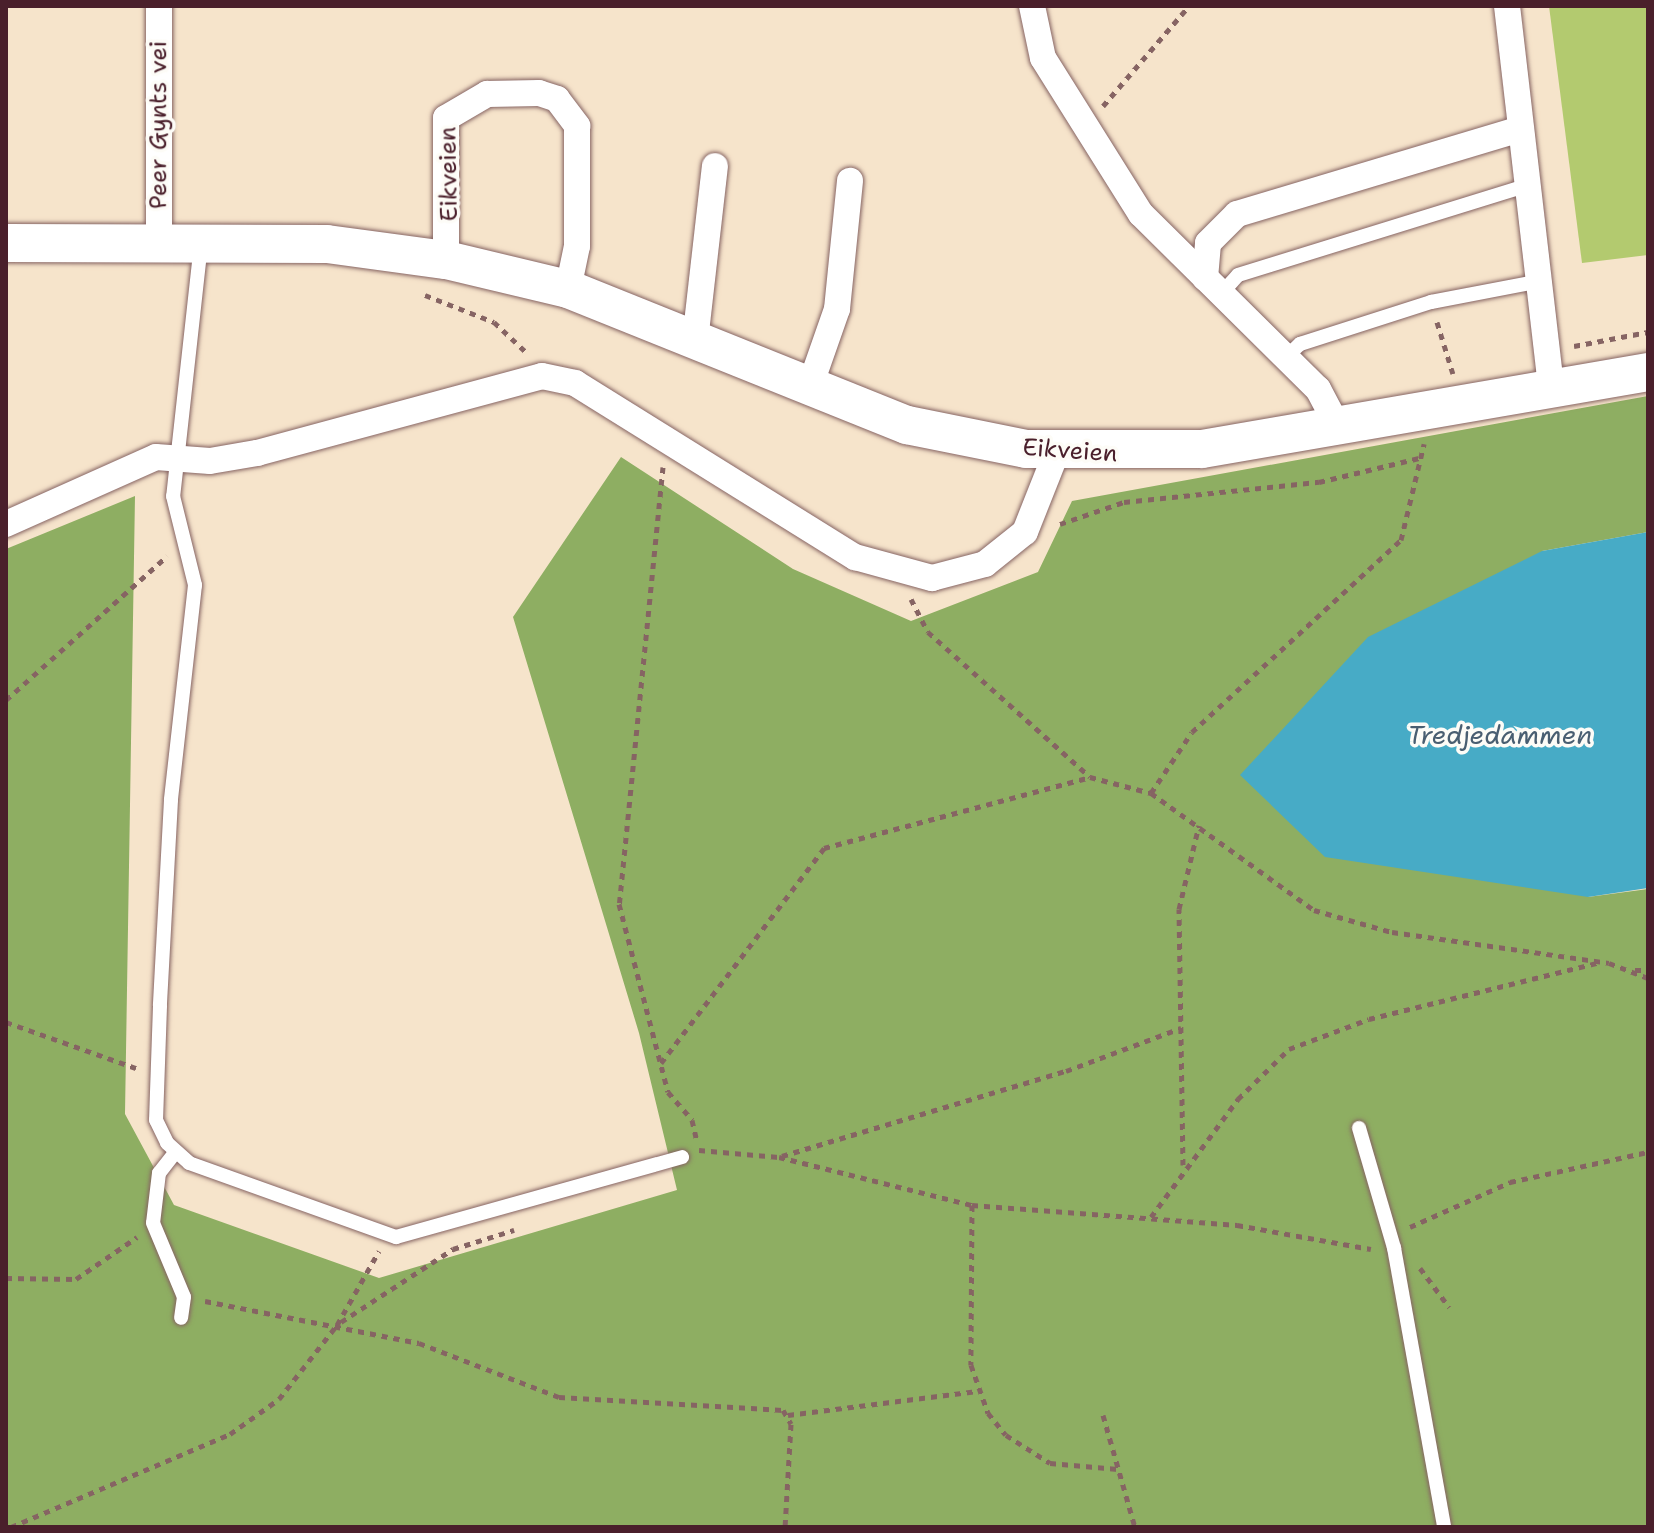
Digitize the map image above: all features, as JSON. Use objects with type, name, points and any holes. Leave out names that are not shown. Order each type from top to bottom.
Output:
[{"type":"main road","name":"Eikveien","points":[[6,243],[327,244],[446,260],[568,289],[809,389],[919,428],[1057,451],[1147,454],[1648,372]]},
{"type":"street","name":"Peer Gynts vei","points":[[159,6],[159,243]]},
{"type":"street","points":[[1032,6],[1043,58],[1141,214],[1318,389],[1337,425]]},
{"type":"street","points":[[1507,6],[1522,187],[1551,387]]},
{"type":"street","name":"Eikveien","points":[[446,260],[446,118],[487,94],[539,93],[567,107],[577,126],[577,246],[568,289]]},
{"type":"street","points":[[1213,286],[1208,243],[1237,214],[1517,130]]},
{"type":"street","points":[[695,341],[715,166]]},
{"type":"street","points":[[809,389],[837,309],[850,181]]},
{"type":"street","points":[[6,524],[156,457],[257,453],[542,376],[575,383],[855,557],[903,575],[959,573],[1010,548],[1032,520],[1057,451]]},
{"type":"lane","points":[[1213,286],[1238,275],[1522,187]]},
{"type":"lane","points":[[201,243],[173,496],[195,585],[171,800],[156,1120],[174,1154],[383,1234],[555,1193],[682,1157]]},
{"type":"lane","points":[[1285,358],[1300,344],[1431,302],[1536,282]]},
{"type":"lane","points":[[1359,1128],[1394,1248],[1444,1527]]},
{"type":"lane","points":[[174,1154],[159,1173],[153,1223],[184,1297],[181,1318]]},
{"type":"path","points":[[1087,125],[1189,6]]},
{"type":"path","points":[[408,292],[494,322],[542,376]]},
{"type":"path","points":[[1151,793],[1192,732],[1401,540],[1419,458],[1446,404],[1431,302]]},
{"type":"path","points":[[673,443],[655,495],[619,904],[668,1092],[692,1120],[699,1150]]},
{"type":"path","points":[[1052,531],[1124,502],[1319,482],[1419,458]]},
{"type":"path","points":[[6,700],[154,564],[185,546]]},
{"type":"path","points":[[903,575],[913,604],[928,632],[1090,777],[1151,793],[1199,825],[1295,900],[1335,917],[1600,962],[1648,978]]},
{"type":"path","points":[[913,604],[928,601]]},
{"type":"path","points":[[660,1064],[824,848],[1090,777]]},
{"type":"path","points":[[1183,1166],[1179,909],[1199,825]]},
{"type":"path","points":[[1151,1217],[1183,1166],[1289,1049],[1369,1019],[1600,962]]},
{"type":"path","points":[[1630,971],[1648,970]]},
{"type":"path","points":[[6,1022],[157,1073]]},
{"type":"path","points":[[779,1157],[1066,1071],[1181,1028]]},
{"type":"path","points":[[682,1157],[699,1150],[779,1157],[972,1205],[1151,1217],[1356,1250],[1394,1248],[1403,1230],[1510,1182],[1648,1152]]},
{"type":"path","points":[[337,1325],[453,1249],[550,1211],[555,1193]]},
{"type":"path","points":[[972,1205],[971,1365],[988,1413],[1028,1451],[1071,1469],[1118,1469]]},
{"type":"path","points":[[6,1278],[76,1279],[111,1261],[153,1223]]},
{"type":"path","points":[[11,1527],[230,1434],[279,1399],[337,1325],[374,1269],[383,1234]]},
{"type":"path","points":[[184,1297],[419,1343],[559,1397],[788,1415],[978,1391]]},
{"type":"path","points":[[785,1527],[788,1415]]},
{"type":"path","points":[[1103,1415],[1135,1527]]},
{"type":"green space","points":[[1549,6],[1648,6],[1648,255],[1582,263]]},
{"type":"green space","points":[[1648,396],[1648,532],[1542,551],[1588,897],[1648,889],[1648,1527],[6,1527],[6,549],[135,496],[125,1114],[174,1205],[379,1278],[677,1190],[639,1033],[513,617],[621,457],[793,569],[911,621],[1038,572],[1072,501]]},
{"type":"water","name":"Tredjedammen","points":[[1648,532],[1648,888],[1588,897],[1325,857],[1240,775],[1368,637],[1542,551]]}]
